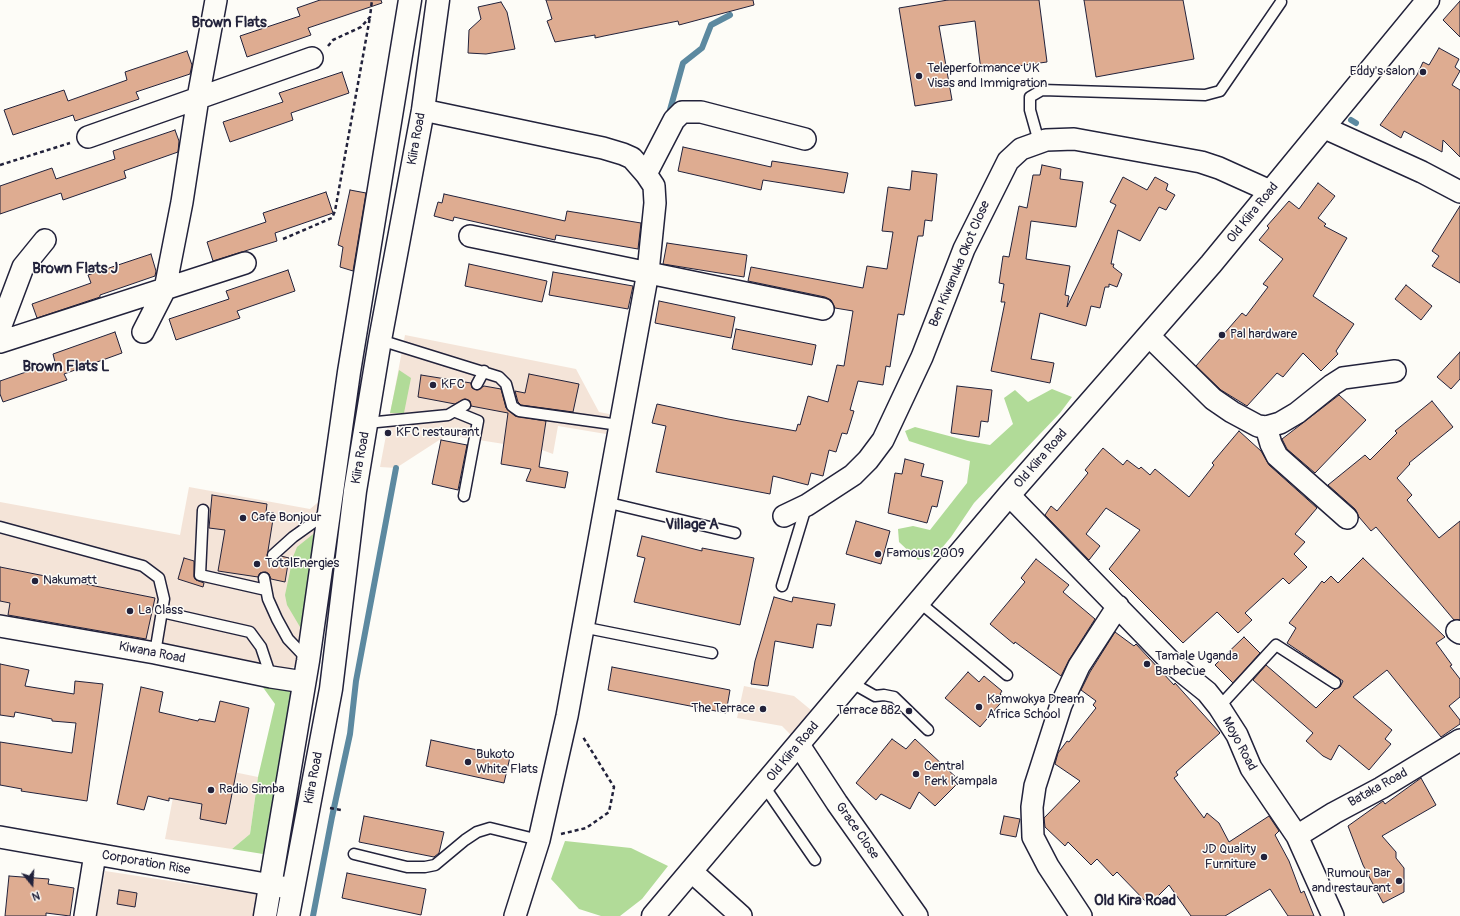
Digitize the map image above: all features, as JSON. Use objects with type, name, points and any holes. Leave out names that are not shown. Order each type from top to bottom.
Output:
[{"type":"main road","name":"Kiira Road","points":[[265,916],[306,671],[349,372],[410,0]]},
{"type":"main road","name":"Kiira Road","points":[[288,916],[331,689],[355,491],[380,340],[423,110],[438,0]]},
{"type":"main road","name":"Old Kiira Road","points":[[653,916],[1009,495],[1212,264],[1270,191],[1325,128],[1428,0]]},
{"type":"street","points":[[143,332],[165,289],[182,202],[198,98],[216,0]]},
{"type":"street","points":[[88,137],[312,58]]},
{"type":"street","points":[[423,110],[603,148],[632,158],[654,186],[655,203],[648,272],[582,627],[567,716],[539,840],[515,916]]},
{"type":"street","points":[[646,174],[675,117],[682,112],[701,112],[806,139]]},
{"type":"street","points":[[1325,128],[1422,172],[1460,192]]},
{"type":"street","name":"Ben Kiwanuka Okot Close","points":[[784,516],[807,505],[853,475],[868,460],[883,440],[922,357],[964,249],[1008,161],[1021,149],[1039,142],[1056,139],[1074,139],[1201,162],[1219,168],[1270,191]]},
{"type":"street","points":[[470,236],[823,309]]},
{"type":"street","points":[[0,328],[23,267],[45,240]]},
{"type":"street","points":[[0,342],[245,262]]},
{"type":"street","points":[[1149,336],[1213,399],[1232,412],[1258,426],[1266,427],[1280,423],[1297,413],[1343,378],[1395,371]]},
{"type":"street","points":[[1266,427],[1271,444],[1277,456],[1348,518]]},
{"type":"street","name":"Moyo Road","points":[[1009,495],[1176,667],[1207,692],[1219,707],[1237,734],[1251,768],[1297,836],[1333,916]]},
{"type":"street","points":[[1081,916],[1048,866],[1033,837],[1032,807],[1041,766],[1061,705],[1079,666],[1118,606]]},
{"type":"street","name":"Kiwana Road","points":[[0,626],[155,653],[271,677],[306,671]]},
{"type":"street","name":"Bataka Road","points":[[1297,836],[1334,813],[1381,788],[1460,740]]},
{"type":"street","name":"Grace Close","points":[[799,745],[837,803],[917,916]]},
{"type":"street","name":"Corporation Rise","points":[[0,837],[293,889]]},
{"type":"street","points":[[85,916],[95,854]]},
{"type":"street","points":[[691,871],[741,916]]},
{"type":"lane","points":[[1039,142],[1030,110],[1030,96],[1042,90],[1205,95],[1220,92],[1281,2]]},
{"type":"lane","points":[[380,340],[484,371],[499,377],[506,384],[512,406],[519,411],[619,425]]},
{"type":"lane","points":[[477,384],[484,371]]},
{"type":"lane","points":[[367,423],[448,415],[456,412],[465,405]]},
{"type":"lane","points":[[456,412],[478,421],[464,496]]},
{"type":"lane","points":[[605,502],[735,533]]},
{"type":"lane","points":[[782,586],[807,505]]},
{"type":"lane","points":[[203,510],[200,575],[266,590]]},
{"type":"lane","points":[[273,555],[293,537],[330,511]]},
{"type":"lane","points":[[0,527],[143,566],[159,578],[162,585],[164,599],[155,653]]},
{"type":"lane","points":[[264,578],[268,599],[306,671]]},
{"type":"lane","points":[[919,602],[1007,675]]},
{"type":"lane","points":[[162,612],[250,632],[261,647],[271,677]]},
{"type":"lane","points":[[582,627],[712,653]]},
{"type":"lane","points":[[1219,707],[1276,645],[1335,684]]},
{"type":"lane","points":[[852,682],[875,696],[884,694],[894,697],[928,730]]},
{"type":"lane","points":[[764,786],[815,860]]},
{"type":"lane","points":[[354,854],[407,867],[425,867],[435,865],[465,840],[477,832],[490,828],[539,840]]},
{"type":"path","points":[[283,239],[332,218],[335,211],[372,0]]},
{"type":"path","points":[[312,58],[321,54],[333,40],[361,27],[370,18]]},
{"type":"path","points":[[0,165],[88,137]]},
{"type":"path","points":[[539,840],[586,828],[609,812],[612,800],[614,787],[594,753],[567,716]]},
{"type":"path","points":[[328,808],[341,810]]},
{"type":"shaded area","points":[[405,335],[576,369],[599,412],[609,414],[606,434],[558,426],[553,454],[542,450],[447,435],[396,468],[380,467]]},
{"type":"shaded area","points":[[339,485],[318,660],[280,671],[0,614],[0,502],[180,535],[189,487],[310,509]]},
{"type":"shaded area","points":[[744,686],[794,696],[811,710],[792,736],[782,726],[737,718]]},
{"type":"shaded area","points":[[180,761],[258,777],[250,834],[232,849],[165,839]]},
{"type":"shaded area","points":[[105,871],[269,896],[266,916],[97,916]]},
{"type":"green space","points":[[399,370],[411,378],[404,413],[390,413]]},
{"type":"green space","points":[[1052,389],[1072,397],[1060,413],[974,503],[951,537],[936,555],[918,560],[899,542],[898,529],[913,526],[930,530],[967,483],[970,461],[909,441],[905,431],[915,427],[968,441],[990,445],[1013,424],[1004,398],[1015,390],[1028,402]]},
{"type":"green space","points":[[317,531],[303,632],[287,605],[285,595],[293,557],[297,547]]},
{"type":"green space","points":[[262,686],[300,692],[271,870],[260,871],[263,854],[232,849],[250,834],[258,777],[275,704]]},
{"type":"green space","points":[[565,841],[631,848],[668,866],[642,899],[620,916],[601,916],[579,909],[551,879]]},
{"type":"building","points":[[320,0],[381,0],[382,3],[308,28],[311,35],[247,57],[240,36],[300,16],[297,8]]},
{"type":"building","points":[[546,0],[753,0],[754,5],[679,25],[678,21],[595,38],[595,35],[555,42],[547,21],[552,19]]},
{"type":"building","points":[[948,0],[1039,0],[1047,62],[981,71],[975,21],[939,26],[952,100],[915,106],[899,8]]},
{"type":"building","points":[[1084,0],[1183,0],[1194,59],[1096,77]]},
{"type":"building","points":[[1460,1],[1460,37],[1443,20]]},
{"type":"building","points":[[501,2],[507,12],[515,49],[486,54],[468,53],[469,30],[481,19],[478,7]]},
{"type":"building","points":[[1439,48],[1459,59],[1455,67],[1460,71],[1452,85],[1460,90],[1460,157],[1443,140],[1442,152],[1404,131],[1401,138],[1380,125],[1417,75],[1423,62],[1429,65]]},
{"type":"building","points":[[187,51],[192,65],[190,74],[136,92],[139,99],[75,121],[73,115],[13,135],[4,110],[64,90],[68,101],[127,80],[125,72]]},
{"type":"building","points":[[342,72],[349,93],[291,113],[293,120],[230,142],[223,122],[283,102],[279,93]]},
{"type":"building","points":[[175,130],[179,141],[178,152],[124,171],[126,178],[63,200],[61,193],[0,214],[0,186],[52,168],[56,179],[115,159],[113,151]]},
{"type":"building","points":[[683,147],[771,167],[772,161],[848,173],[844,193],[763,180],[761,190],[678,171]]},
{"type":"building","points":[[1042,165],[1061,169],[1060,179],[1083,182],[1076,227],[1031,221],[1026,259],[1070,266],[1065,295],[1069,296],[1067,307],[1116,205],[1110,202],[1123,177],[1147,190],[1155,177],[1168,184],[1166,190],[1175,195],[1166,210],[1159,207],[1140,241],[1118,230],[1111,264],[1114,264],[1113,267],[1122,274],[1117,287],[1109,284],[1109,287],[1105,287],[1100,308],[1091,306],[1086,326],[1040,313],[1031,359],[1054,363],[1050,383],[991,371],[1005,302],[1001,302],[1004,284],[999,283],[1003,256],[1009,257],[1019,206],[1027,208],[1033,175],[1040,175]]},
{"type":"building","points":[[912,171],[937,174],[932,221],[925,220],[923,236],[918,236],[904,315],[898,314],[890,367],[886,366],[883,385],[858,381],[850,410],[854,411],[847,434],[842,433],[836,452],[829,450],[823,476],[811,473],[808,485],[773,476],[770,494],[656,472],[666,426],[652,423],[657,404],[796,431],[798,424],[800,425],[808,396],[828,402],[837,365],[844,366],[853,311],[835,308],[831,300],[825,297],[748,281],[751,267],[863,288],[867,266],[887,269],[893,232],[882,231],[888,187],[910,190]]},
{"type":"building","points":[[1318,183],[1335,196],[1318,218],[1326,224],[1324,226],[1347,238],[1313,296],[1354,324],[1336,351],[1338,354],[1321,371],[1303,353],[1283,377],[1277,373],[1247,406],[1221,390],[1196,366],[1242,313],[1246,316],[1268,287],[1263,284],[1283,259],[1259,240],[1269,228],[1267,226],[1289,201],[1299,209]]},
{"type":"building","points":[[350,190],[366,193],[353,271],[340,267],[343,247],[338,245]]},
{"type":"building","points":[[326,192],[333,213],[275,233],[277,241],[213,261],[207,242],[266,222],[263,213]]},
{"type":"building","points":[[444,194],[565,221],[567,211],[641,223],[638,249],[556,235],[555,240],[454,217],[453,221],[434,216],[438,202],[442,203]]},
{"type":"building","points":[[1460,206],[1460,283],[1432,266],[1439,256],[1432,251]]},
{"type":"building","points":[[667,243],[747,255],[744,277],[663,264]]},
{"type":"building","points":[[151,254],[156,271],[155,276],[100,295],[100,297],[37,318],[32,304],[91,283],[88,275]]},
{"type":"building","points":[[469,264],[547,281],[542,302],[465,286]]},
{"type":"building","points":[[288,270],[295,291],[237,311],[240,318],[176,340],[169,319],[229,299],[226,291]]},
{"type":"building","points":[[553,272],[633,286],[628,309],[549,295]]},
{"type":"building","points":[[1406,285],[1432,306],[1421,320],[1395,299]]},
{"type":"building","points":[[659,301],[735,317],[731,338],[655,323]]},
{"type":"building","points":[[736,329],[816,345],[812,365],[732,349]]},
{"type":"building","points":[[115,332],[122,353],[64,374],[67,380],[3,402],[0,394],[0,381],[55,362],[53,354]]},
{"type":"building","points":[[1460,352],[1460,379],[1451,389],[1437,377]]},
{"type":"building","points":[[529,374],[579,384],[573,412],[521,405],[518,402],[515,391],[525,393]]},
{"type":"building","points":[[421,375],[471,383],[472,388],[477,390],[484,386],[501,389],[506,408],[515,416],[546,421],[539,467],[568,472],[565,488],[526,481],[531,469],[501,464],[508,413],[471,406],[470,401],[465,399],[455,404],[418,397]]},
{"type":"building","points":[[957,386],[992,390],[988,422],[981,421],[979,437],[951,433]]},
{"type":"building","points":[[1339,395],[1366,420],[1315,473],[1287,449],[1282,439]]},
{"type":"building","points":[[1432,401],[1453,427],[1409,463],[1410,464],[1397,478],[1412,495],[1407,500],[1439,538],[1460,521],[1460,620],[1454,620],[1376,527],[1371,531],[1359,517],[1355,509],[1328,485],[1365,455],[1370,460],[1397,433],[1395,431]]},
{"type":"building","points":[[1239,431],[1261,451],[1269,465],[1317,508],[1295,534],[1305,542],[1294,554],[1307,567],[1289,584],[1283,578],[1245,613],[1252,620],[1238,633],[1217,612],[1183,643],[1109,569],[1140,530],[1106,508],[1086,534],[1100,546],[1089,560],[1045,515],[1051,506],[1057,511],[1088,473],[1085,470],[1103,448],[1123,465],[1127,460],[1139,469],[1141,467],[1150,475],[1155,469],[1189,497],[1214,465],[1212,463]]},
{"type":"building","points":[[441,440],[467,445],[458,490],[432,484]]},
{"type":"building","points":[[905,459],[924,464],[921,476],[943,481],[937,507],[932,506],[927,523],[888,513],[895,473],[902,474]]},
{"type":"building","points":[[212,495],[267,504],[266,512],[274,513],[267,557],[271,561],[274,561],[281,556],[289,558],[285,582],[271,579],[269,574],[266,572],[260,573],[258,577],[218,571],[225,530],[209,528]]},
{"type":"building","points":[[856,521],[890,531],[881,564],[846,554]]},
{"type":"building","points":[[642,536],[702,551],[702,548],[754,558],[740,625],[634,602],[645,558],[637,556]]},
{"type":"building","points":[[184,558],[194,561],[194,577],[196,580],[204,583],[203,587],[178,579]]},
{"type":"building","points":[[1363,558],[1445,637],[1436,643],[1460,679],[1460,697],[1449,706],[1460,720],[1460,724],[1441,737],[1387,670],[1353,697],[1392,730],[1385,739],[1391,744],[1369,770],[1339,745],[1331,760],[1323,756],[1306,741],[1313,733],[1253,680],[1266,665],[1316,708],[1335,689],[1340,687],[1343,681],[1287,643],[1296,628],[1289,623],[1322,581],[1324,583],[1331,576],[1338,583]]},
{"type":"building","points":[[1036,559],[1069,585],[1063,592],[1095,619],[1069,660],[1061,676],[1015,642],[1014,644],[990,624],[1025,582],[1021,578]]},
{"type":"building","name":"Nakumatt","points":[[0,567],[155,598],[146,639],[8,615],[10,603],[0,601]]},
{"type":"building","points":[[774,597],[792,602],[793,597],[835,604],[831,626],[817,624],[813,648],[775,641],[768,686],[751,684],[755,661]]},
{"type":"building","points":[[1115,632],[1134,646],[1136,644],[1174,685],[1175,683],[1220,733],[1176,772],[1178,775],[1174,778],[1204,818],[1207,813],[1219,823],[1229,842],[1269,816],[1279,831],[1275,835],[1289,861],[1301,893],[1304,891],[1314,916],[1288,916],[1270,889],[1225,916],[1191,916],[1169,885],[1149,905],[1117,872],[1113,876],[1097,859],[1091,865],[1068,842],[1065,846],[1045,827],[1044,818],[1080,781],[1055,764],[1058,753],[1067,741],[1069,742],[1096,708],[1093,705],[1096,701],[1081,690],[1090,672]]},
{"type":"building","points":[[1244,637],[1260,653],[1233,683],[1215,665]]},
{"type":"building","points":[[0,664],[29,670],[25,686],[74,694],[75,681],[103,684],[87,801],[21,791],[22,789],[0,785],[0,742],[72,753],[76,723],[52,721],[52,719],[15,712],[14,717],[0,715]]},
{"type":"building","points":[[612,667],[730,690],[726,713],[608,690]]},
{"type":"building","points":[[968,672],[979,682],[984,676],[1002,691],[1000,694],[1005,698],[980,727],[945,698]]},
{"type":"building","points":[[141,687],[163,692],[159,712],[198,721],[199,719],[215,722],[220,701],[249,708],[226,824],[200,819],[202,804],[169,798],[169,801],[148,796],[144,810],[117,804]]},
{"type":"building","points":[[892,739],[906,749],[915,739],[960,781],[935,806],[919,792],[910,809],[881,794],[876,800],[856,783]]},
{"type":"building","name":"Bukoto White Flats","points":[[431,740],[510,757],[504,783],[426,766]]},
{"type":"building","points":[[1421,778],[1436,805],[1382,836],[1396,852],[1396,858],[1404,868],[1404,892],[1383,903],[1363,865],[1348,826],[1383,801],[1385,804]]},
{"type":"building","points":[[364,816],[444,832],[439,853],[434,857],[359,842]]},
{"type":"building","points":[[1004,816],[1020,819],[1016,837],[1000,834]]},
{"type":"building","points":[[347,873],[426,889],[421,915],[342,898]]},
{"type":"building","points":[[9,876],[49,879],[48,884],[74,888],[70,916],[46,913],[46,916],[5,916]]},
{"type":"building","points":[[119,890],[137,893],[135,907],[117,904]]},
{"type":"waterway","points":[[668,117],[683,63],[702,48],[711,25],[730,15]]},
{"type":"waterway","points":[[1351,120],[1356,123]]},
{"type":"waterway","points":[[313,916],[350,734],[356,681],[396,468]]},
{"type":"place","name":"Eddy's salon","points":[[1423,72]]},
{"type":"place","name":"Teleperformance UK Visas and Immigration","points":[[919,76]]},
{"type":"place","name":"Pal hardware","points":[[1222,335]]},
{"type":"place","name":"KFC","points":[[433,385]]},
{"type":"place","name":"KFC restaurant","points":[[388,433]]},
{"type":"place","name":"Cafe Bonjour","points":[[243,518]]},
{"type":"place","name":"Famous 2009","points":[[878,554]]},
{"type":"place","name":"TotalEnergies","points":[[257,564]]},
{"type":"place","name":"Nakumatt","points":[[35,581]]},
{"type":"place","name":"La Class","points":[[130,611]]},
{"type":"place","name":"Tamale Uganda Barbecue","points":[[1147,664]]},
{"type":"place","name":"Kamwokya Dream Africa School","points":[[979,707]]},
{"type":"place","name":"The Terrace","points":[[763,709]]},
{"type":"place","name":"Terrace 882","points":[[909,711]]},
{"type":"place","name":"Bukoto White Flats","points":[[468,762]]},
{"type":"place","name":"Central Perk Kampala","points":[[916,774]]},
{"type":"place","name":"Radio Simba","points":[[211,790]]},
{"type":"place","name":"JD Quality Furniture","points":[[1264,857]]},
{"type":"place","name":"Rumour Bar and restaurant","points":[[1399,881]]},
{"type":"district","name":"Brown Flats","points":[[229,23]]},
{"type":"district","name":"Brown Flats J","points":[[75,269]]},
{"type":"district","name":"Brown Flats L","points":[[66,367]]},
{"type":"district","name":"Village A","points":[[692,525]]},
{"type":"district","name":"Old Kira Road","points":[[1135,901]]}]
